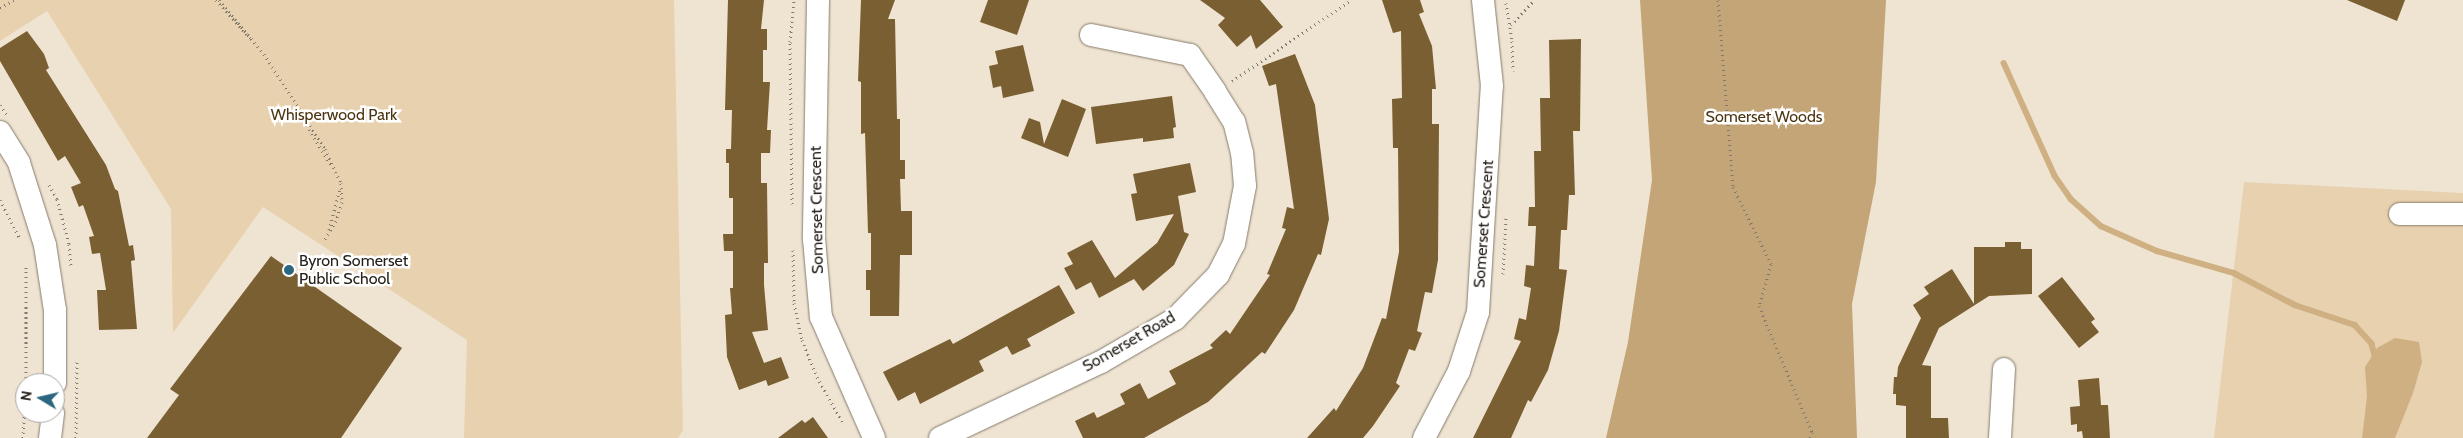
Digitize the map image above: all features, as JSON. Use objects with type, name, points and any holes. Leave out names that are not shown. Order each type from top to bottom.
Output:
[{"type":"street","name":"Somerset Crescent","points":[[818,0],[814,239],[821,317],[874,438]]},
{"type":"street","name":"Somerset Crescent","points":[[1424,438],[1459,371],[1478,312],[1492,86],[1483,0]]},
{"type":"street","name":"Somerset Road","points":[[940,438],[1101,362],[1175,319],[1218,275],[1234,244],[1245,186],[1242,153],[1234,122],[1215,91],[1190,55],[1091,35]]},
{"type":"street","points":[[0,132],[19,163],[45,245],[55,310],[55,373]]},
{"type":"street","points":[[2400,214],[2463,214]]},
{"type":"street","points":[[2000,438],[2004,369]]},
{"type":"street","points":[[50,438],[52,423]]},
{"type":"path","points":[[0,8],[14,0]]},
{"type":"path","points":[[218,0],[264,54],[325,149],[341,183],[342,202],[336,221],[324,240],[335,216],[341,183]]},
{"type":"path","points":[[1225,85],[1351,0]]},
{"type":"path","points":[[1510,26],[1534,0]]},
{"type":"path","points":[[1718,0],[1733,187],[1771,264],[1759,306],[1812,432],[1810,438]]},
{"type":"path","points":[[0,200],[20,239]]},
{"type":"path","points":[[26,263],[26,373]]},
{"type":"path","points":[[23,438],[24,423]]},
{"type":"green space","name":"Whisperwood Park","points":[[0,0],[674,0],[683,430],[678,438],[464,438],[467,340],[263,207],[173,333],[171,209],[47,11],[0,41]]},
{"type":"green space","name":"Somerset Woods","points":[[1640,0],[1886,0],[1876,182],[1852,304],[1857,438],[1606,438],[1628,342],[1652,180]]},
{"type":"green space","points":[[2244,182],[2463,193],[2463,438],[2214,438]]},
{"type":"shaded area","points":[[2395,338],[2419,342],[2422,362],[2413,393],[2395,438],[2362,438],[2367,397],[2365,367],[2377,348]]},
{"type":"building","points":[[728,0],[764,0],[761,29],[767,29],[767,50],[763,50],[763,82],[770,82],[767,130],[771,130],[770,153],[761,153],[761,183],[767,183],[768,263],[764,263],[764,285],[768,330],[752,332],[764,363],[781,357],[789,378],[768,386],[766,380],[739,390],[727,357],[725,315],[732,314],[730,288],[733,288],[733,251],[724,251],[723,234],[733,234],[733,198],[729,198],[729,163],[726,163],[726,149],[731,149],[732,110],[725,110]]},
{"type":"building","points":[[861,0],[895,0],[888,19],[895,19],[897,119],[900,119],[900,160],[905,160],[905,179],[900,179],[901,211],[912,211],[912,255],[900,255],[899,316],[870,316],[870,290],[866,290],[866,270],[871,270],[871,233],[868,233],[865,133],[861,134],[861,82],[858,81]]},
{"type":"building","points":[[988,0],[1029,0],[1017,35],[980,22]]},
{"type":"building","points":[[1200,0],[1260,0],[1283,27],[1256,49],[1251,35],[1237,47],[1218,25],[1225,18]]},
{"type":"building","points":[[1382,0],[1420,0],[1424,12],[1419,14],[1432,46],[1436,89],[1432,89],[1432,124],[1439,124],[1438,260],[1432,293],[1425,292],[1417,331],[1422,333],[1415,351],[1409,349],[1396,383],[1400,386],[1373,426],[1363,438],[1307,438],[1334,408],[1336,411],[1363,368],[1382,318],[1386,319],[1399,252],[1398,148],[1393,148],[1392,99],[1402,98],[1401,31],[1393,33]]},
{"type":"building","points":[[2347,0],[2405,0],[2397,21]]},
{"type":"building","points":[[27,31],[44,54],[49,68],[46,70],[106,165],[115,189],[118,191],[129,246],[133,245],[135,260],[131,261],[137,329],[99,330],[97,290],[106,290],[100,253],[92,254],[89,237],[94,236],[83,205],[79,207],[71,187],[81,183],[65,156],[58,161],[0,61],[0,48]]},
{"type":"building","points":[[1581,39],[1580,131],[1573,131],[1575,195],[1569,195],[1567,230],[1561,230],[1559,269],[1567,270],[1559,331],[1548,370],[1531,402],[1528,400],[1511,438],[1473,438],[1521,341],[1514,339],[1519,318],[1526,320],[1531,288],[1524,286],[1526,265],[1534,266],[1536,226],[1528,226],[1529,207],[1535,207],[1534,151],[1541,151],[1540,98],[1550,98],[1549,40]]},
{"type":"building","points":[[1023,45],[1034,91],[1003,98],[1001,86],[993,88],[989,66],[998,64],[995,51]]},
{"type":"building","points":[[1295,54],[1315,105],[1329,219],[1321,255],[1318,254],[1294,310],[1265,354],[1262,352],[1208,402],[1144,438],[1083,438],[1075,421],[1094,412],[1097,418],[1125,404],[1120,394],[1140,383],[1148,399],[1176,384],[1169,371],[1213,348],[1210,345],[1226,330],[1230,334],[1270,275],[1267,274],[1286,229],[1282,228],[1287,207],[1294,209],[1276,84],[1269,86],[1262,66]]},
{"type":"building","points":[[1172,96],[1176,127],[1173,128],[1174,138],[1143,142],[1143,138],[1096,144],[1091,107]]},
{"type":"building","points":[[1062,99],[1086,109],[1068,157],[1021,138],[1029,118],[1040,122],[1044,144]]},
{"type":"building","points":[[1190,163],[1196,192],[1178,196],[1184,232],[1189,234],[1174,265],[1143,291],[1134,279],[1099,298],[1091,282],[1076,290],[1064,268],[1073,264],[1067,253],[1092,240],[1115,278],[1157,243],[1174,214],[1136,221],[1131,194],[1137,193],[1133,174]]},
{"type":"building","points":[[2005,242],[2021,242],[2021,249],[2032,249],[2032,294],[1989,296],[1939,328],[1922,365],[1931,366],[1931,418],[1948,418],[1949,438],[1906,438],[1906,406],[1896,405],[1896,394],[1893,394],[1894,377],[1897,377],[1898,367],[1921,318],[1913,305],[1929,294],[1924,287],[1952,269],[1974,304],[1974,247],[2005,247]]},
{"type":"building","points":[[271,256],[402,348],[341,438],[147,438],[179,395],[170,389]]},
{"type":"building","points":[[2062,277],[2095,319],[2091,322],[2099,332],[2079,348],[2038,296]]},
{"type":"building","points":[[1059,285],[1075,313],[1027,339],[1031,346],[1012,355],[1007,346],[979,361],[984,371],[920,404],[915,392],[898,401],[883,372],[950,339],[953,344]]},
{"type":"building","points":[[2099,378],[2101,405],[2108,405],[2110,438],[2083,438],[2082,431],[2077,432],[2077,424],[2071,425],[2070,407],[2080,406],[2078,380]]},
{"type":"building","points":[[813,417],[828,438],[778,438],[802,420],[805,423]]},
{"type":"waterway","points":[[2004,63],[2055,176],[2071,199],[2101,226],[2157,251],[2234,273],[2295,305],[2355,325],[2372,344],[2376,360]]},
{"type":"place","name":"Byron Somerset Public School","points":[[289,270]]}]
